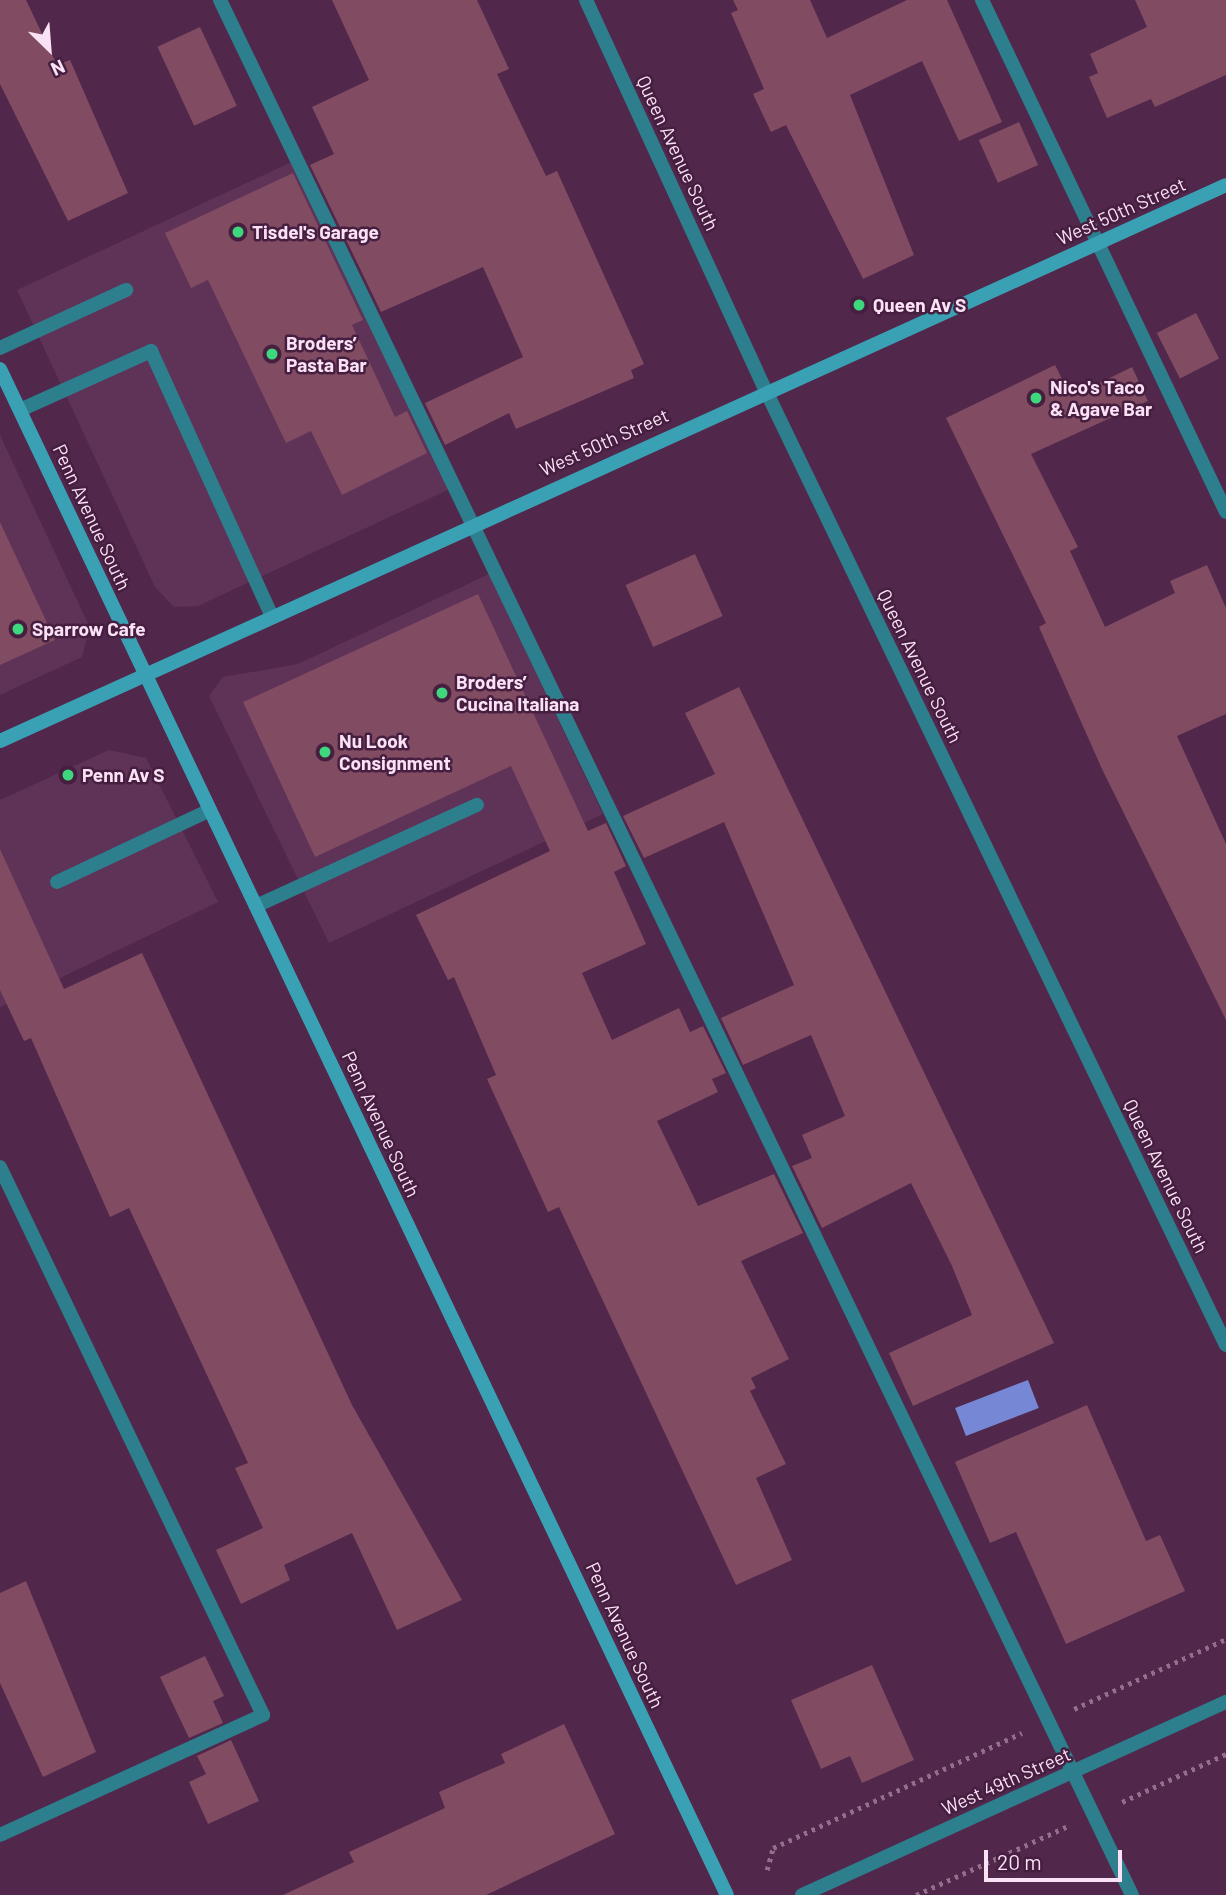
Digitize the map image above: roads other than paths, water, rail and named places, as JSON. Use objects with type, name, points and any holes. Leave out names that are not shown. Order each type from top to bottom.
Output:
[{"type":"main road","name":"West 50th Street","points":[[0,741],[272,617],[467,524],[1226,185]]},
{"type":"main road","name":"Penn Avenue South","points":[[0,369],[727,1895]]},
{"type":"street","points":[[220,0],[467,524],[1132,1895]]},
{"type":"street","name":"Queen Avenue South","points":[[586,0],[766,391],[1226,1345]]},
{"type":"street","points":[[982,0],[1226,512]]},
{"type":"street","points":[[0,348],[126,290]]},
{"type":"street","points":[[20,411],[151,351],[272,617]]},
{"type":"street","points":[[256,906],[477,805]]},
{"type":"street","points":[[57,882],[211,810]]},
{"type":"street","points":[[0,1167],[263,1715],[0,1835]]},
{"type":"street","name":"West 49th Street","points":[[802,1895],[1226,1702]]},
{"type":"water","points":[[1028,1380],[1039,1408],[966,1436],[955,1408]]},
{"type":"place","name":"Tisdel's Garage","points":[[238,232]]},
{"type":"place","name":"Queen Av S","points":[[859,305]]},
{"type":"place","name":"Broders’ Pasta Bar","points":[[272,354]]},
{"type":"place","name":"Nico's Taco & Agave Bar","points":[[1036,398]]},
{"type":"place","name":"Sparrow Cafe","points":[[18,629]]},
{"type":"place","name":"Broders’ Cucina Italiana","points":[[442,693]]},
{"type":"place","name":"Nu Look Consignment","points":[[325,752]]},
{"type":"place","name":"Penn Av S","points":[[68,775]]}]
